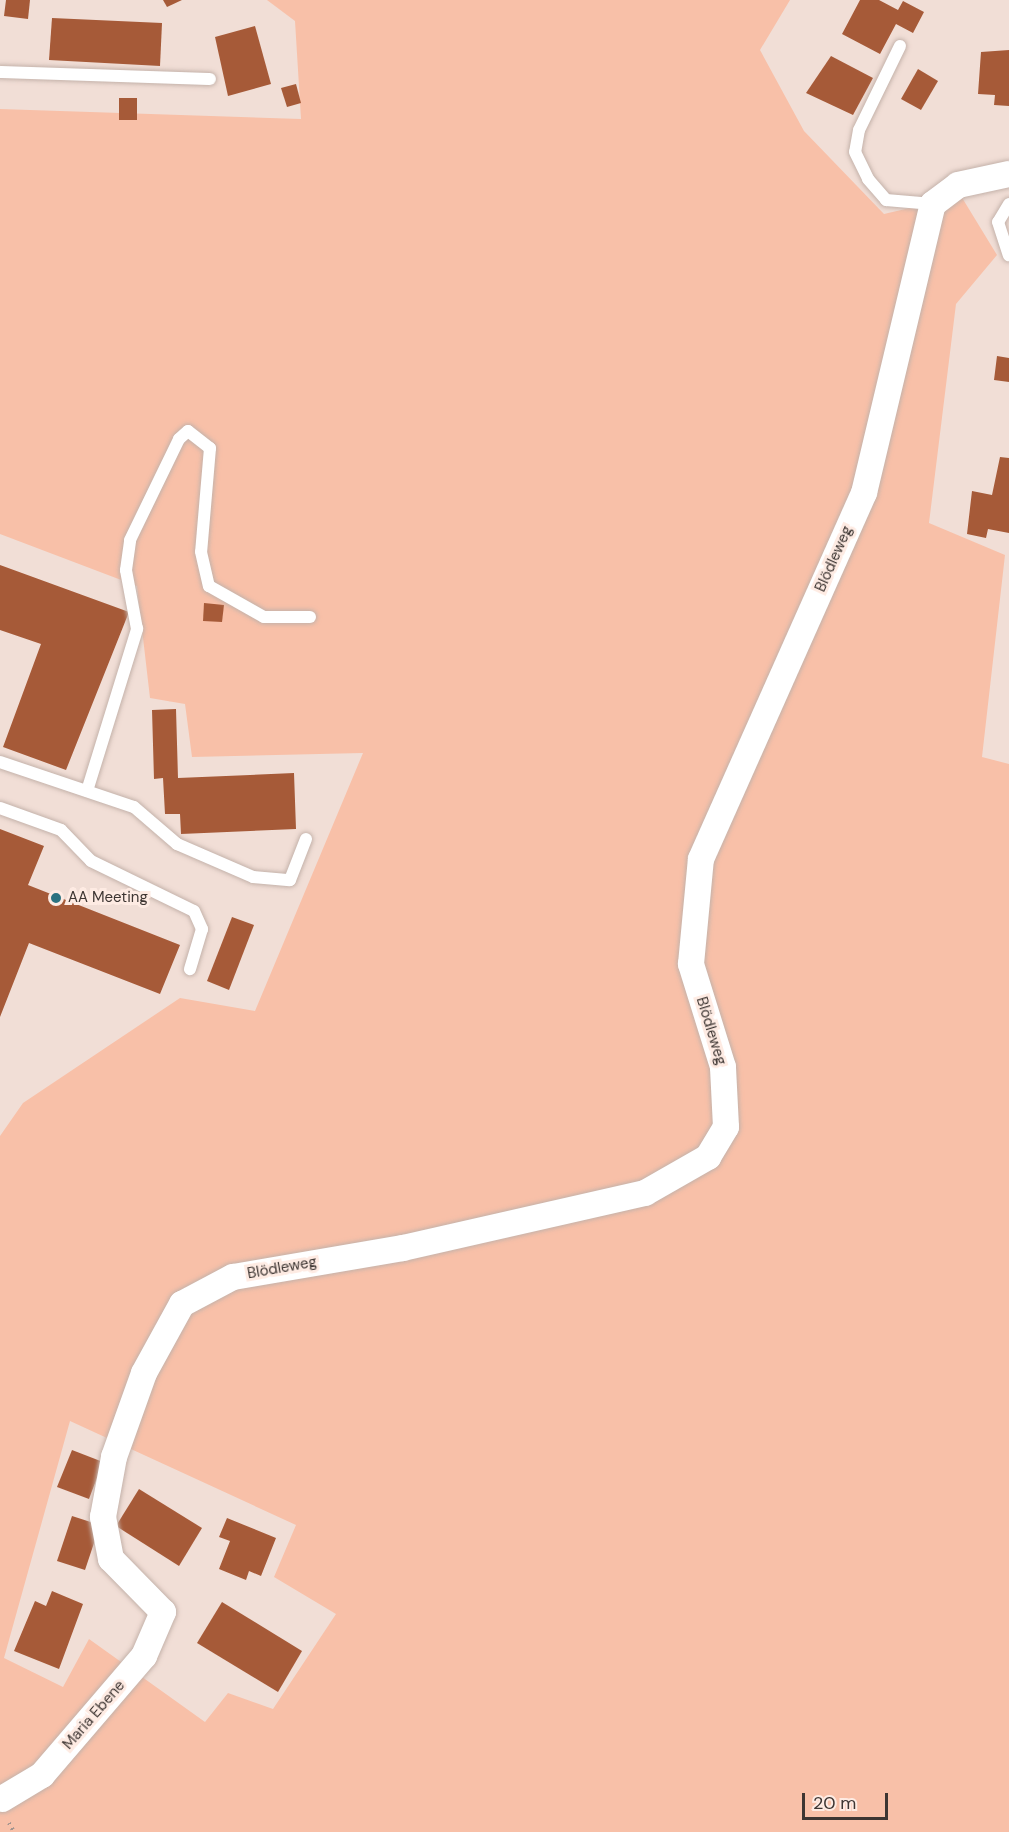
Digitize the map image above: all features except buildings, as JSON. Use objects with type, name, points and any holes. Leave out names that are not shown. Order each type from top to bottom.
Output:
[{"type":"street","points":[[933,204],[958,185],[1009,174]]},
{"type":"street","name":"Blödleweg","points":[[163,1612],[111,1559],[103,1517],[114,1457],[144,1373],[182,1304],[233,1277],[403,1248],[645,1193],[708,1157],[726,1127],[723,1067],[691,964],[701,860],[864,493],[933,204]]},
{"type":"street","name":"Maria Ebene","points":[[2,1799],[42,1775],[144,1656],[163,1612]]},
{"type":"lane","points":[[900,46],[859,130],[855,152],[868,179],[886,200],[933,204]]},
{"type":"lane","points":[[0,72],[210,79]]},
{"type":"lane","points":[[1009,204],[998,222],[1009,255]]},
{"type":"lane","points":[[87,791],[137,629],[126,570],[130,540],[179,439],[188,431],[210,448],[201,552],[208,585],[264,617],[310,617]]},
{"type":"lane","points":[[0,762],[134,807],[177,844],[253,877],[290,880],[306,839]]},
{"type":"lane","points":[[0,808],[62,830],[91,861],[194,911],[202,929],[190,969]]},
{"type":"shaded area","points":[[267,0],[790,0],[760,50],[804,131],[884,214],[961,196],[997,255],[956,304],[929,523],[1005,555],[982,757],[1009,764],[1009,1832],[0,1832],[0,1136],[23,1103],[180,998],[255,1011],[363,753],[192,757],[185,704],[150,698],[137,586],[0,534],[0,109],[301,119],[295,21]],"holes":[[[70,1421],[296,1525],[274,1577],[336,1614],[273,1709],[228,1693],[205,1722],[89,1639],[63,1687],[4,1658]]]},
{"type":"place","name":"AA Meeting","points":[[56,898]]}]
